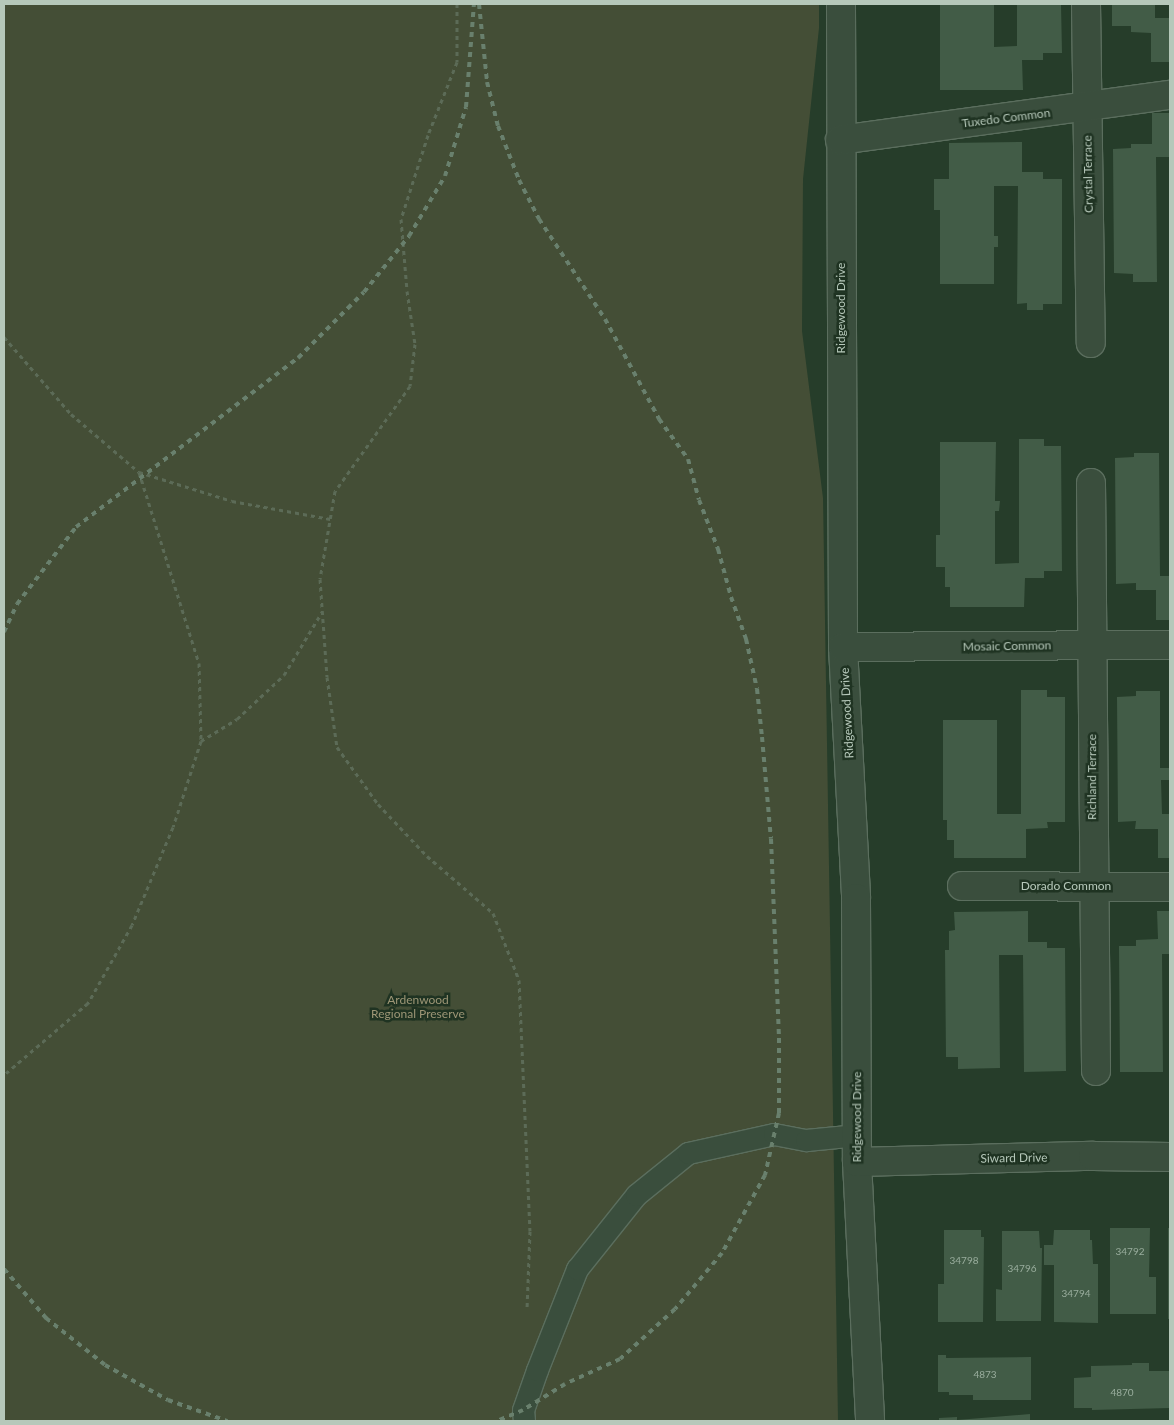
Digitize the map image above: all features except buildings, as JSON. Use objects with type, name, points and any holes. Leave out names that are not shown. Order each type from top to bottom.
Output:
[{"type":"street","name":"Ridgewood Drive","points":[[840,4],[843,647],[856,898],[857,1162],[870,1421]]},
{"type":"street","name":"Crystal Terrace","points":[[1086,4],[1091,343]]},
{"type":"street","name":"Tuxedo Common","points":[[840,140],[1087,108],[1170,95]]},
{"type":"street","name":"Richland Terrace","points":[[1091,483],[1096,1071]]},
{"type":"street","name":"Mosaic Common","points":[[843,647],[1170,645]]},
{"type":"street","name":"Dorado Common","points":[[962,886],[1170,887]]},
{"type":"street","name":"Siward Drive","points":[[857,1162],[1093,1156],[1170,1157]]},
{"type":"lane","points":[[524,1421],[523,1410],[534,1378],[578,1269],[636,1196],[688,1153],[774,1134],[806,1140],[858,1135]]},
{"type":"path","points":[[457,4],[456,62],[428,135],[401,219],[407,291],[416,344],[410,386],[335,491],[320,579],[327,677],[337,747],[378,804],[421,849],[493,913],[519,980],[530,1231],[526,1317]]},
{"type":"path","points":[[4,337],[71,414],[139,472],[232,501],[330,520]]},
{"type":"path","points":[[4,1075],[88,1003],[132,925],[173,827],[201,741],[199,663],[139,472]]},
{"type":"path","points":[[201,741],[237,719],[284,675],[322,612]]},
{"type":"green space","name":"Ardenwood Regional Preserve","points":[[4,4],[819,4],[819,28],[803,179],[802,331],[823,498],[838,1421],[4,1421]]},
{"type":"railway","points":[[4,632],[17,604],[76,527],[298,358],[364,292],[409,236],[445,176],[466,107],[474,4]]},
{"type":"railway","points":[[479,4],[487,82],[498,126],[519,180],[539,219],[605,319],[659,419],[688,459],[699,500],[718,549],[731,597],[746,639],[757,689],[771,839],[779,1038],[779,1113],[765,1175],[722,1253],[675,1309],[620,1359],[565,1384],[523,1410],[497,1421]]},
{"type":"railway","points":[[4,1269],[46,1318],[105,1365],[168,1400],[227,1421]]}]
